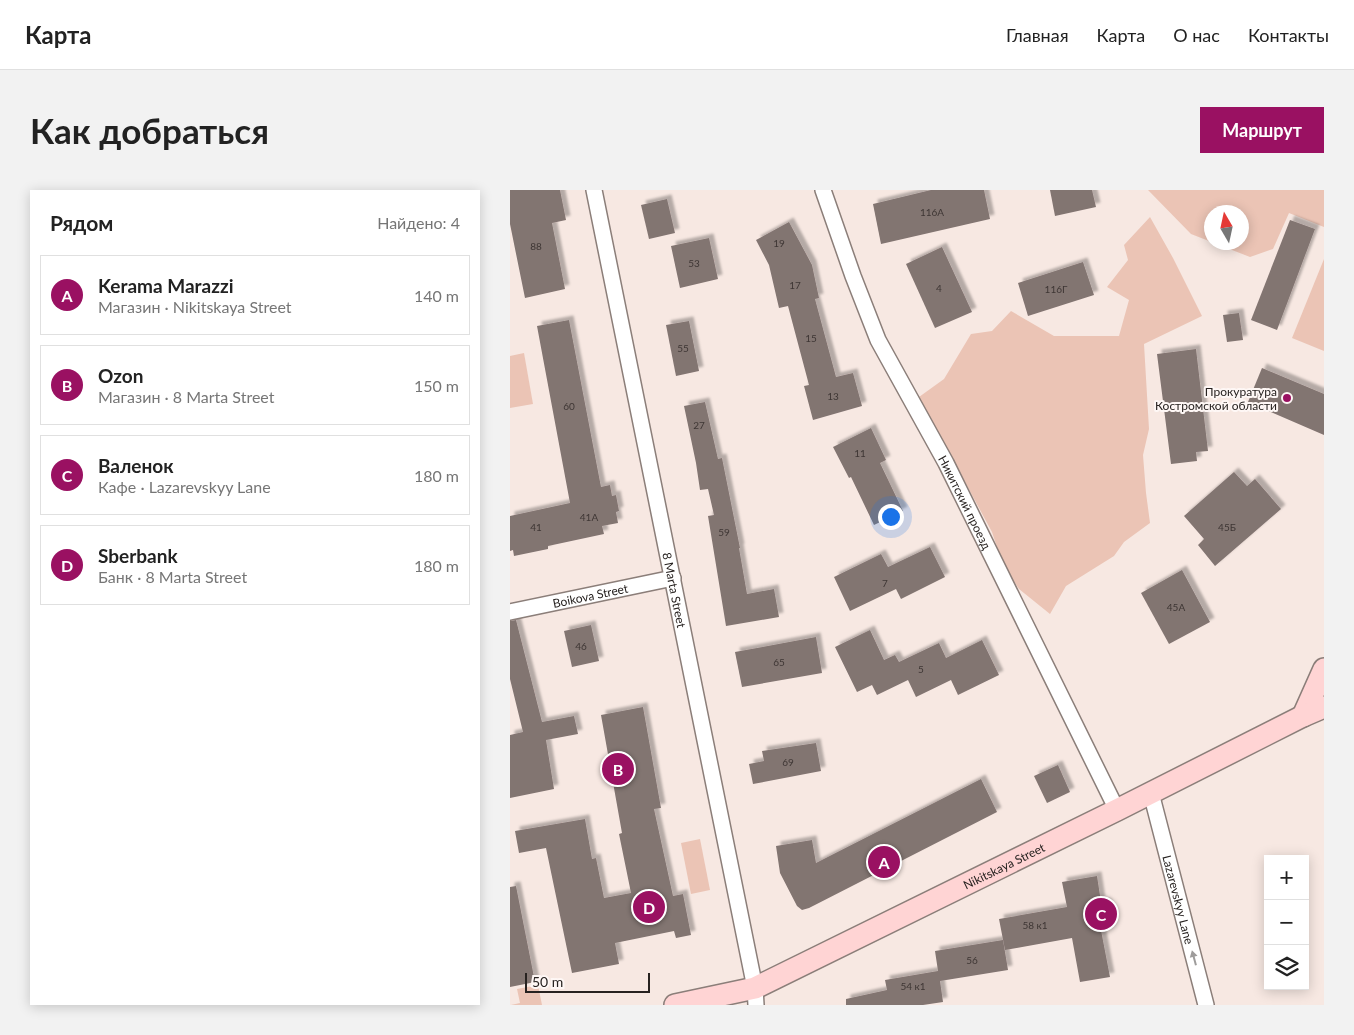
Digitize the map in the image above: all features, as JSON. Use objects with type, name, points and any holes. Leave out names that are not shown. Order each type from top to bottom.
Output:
[{"type":"street","name":"8 Marta Street","points":[[594,190],[756,997]]},
{"type":"street","name":"Никитский проезд","points":[[823,190],[878,340],[946,463],[1117,810]]},
{"type":"street","name":"Boikova Street","points":[[510,612],[673,578]]},
{"type":"street","points":[[1302,716],[1324,669]]},
{"type":"street","name":"Nikitskaya Street","points":[[675,1005],[756,997],[1117,810],[1302,716],[1324,707]]},
{"type":"street","name":"Lazarevskyy Lane","points":[[1151,793],[1206,1005]]},
{"type":"shaded area","points":[[1148,190],[1324,190],[1324,227],[1289,213],[1273,249],[1250,257],[1232,250],[1249,250],[1249,205],[1204,205],[1204,239],[1191,234]]},
{"type":"shaded area","points":[[1150,217],[1202,316],[1144,344],[1149,429],[1143,455],[1150,523],[1124,542],[1114,556],[1066,586],[1050,614],[1019,589],[1003,565],[992,532],[919,397],[944,379],[971,334],[992,331],[1011,311],[1054,336],[1119,336],[1129,300],[1107,287],[1128,260],[1124,245]]},
{"type":"shaded area","points":[[1324,259],[1324,351],[1292,338]]},
{"type":"shaded area","points":[[524,353],[533,404],[510,408],[510,356]]},
{"type":"shaded area","points":[[700,839],[710,890],[691,894],[681,843]]},
{"type":"shaded area","points":[[538,985],[542,1005],[511,1005],[520,1003],[517,989]]},
{"type":"building","points":[[510,190],[560,190],[566,220],[552,223],[565,289],[525,298],[510,224]]},
{"type":"building","points":[[931,190],[984,190],[990,219],[881,244],[873,204]]},
{"type":"building","points":[[1050,190],[1092,190],[1096,207],[1055,216]]},
{"type":"building","points":[[667,199],[675,233],[649,239],[641,205]]},
{"type":"building","points":[[1290,220],[1315,229],[1277,330],[1251,320]]},
{"type":"building","points":[[789,222],[812,265],[819,298],[815,299],[836,377],[853,373],[862,406],[813,420],[804,386],[809,385],[788,306],[779,308],[769,265],[756,240]]},
{"type":"building","points":[[709,238],[718,279],[680,288],[671,246]]},
{"type":"building","points":[[942,247],[972,312],[935,328],[906,264]]},
{"type":"building","points":[[1083,262],[1094,295],[1028,316],[1018,283]]},
{"type":"building","points":[[1239,313],[1243,340],[1227,342],[1223,315]]},
{"type":"building","points":[[569,320],[601,487],[610,485],[612,496],[616,495],[619,511],[616,512],[618,523],[602,526],[604,534],[548,546],[548,549],[514,556],[513,550],[510,551],[510,516],[570,503],[537,326]]},
{"type":"building","points":[[689,321],[699,371],[676,376],[666,325]]},
{"type":"building","points":[[1196,349],[1208,451],[1196,452],[1197,461],[1171,464],[1157,354]]},
{"type":"building","name":"Прокуратура Костромской области","points":[[1262,368],[1324,394],[1324,435],[1248,402]]},
{"type":"building","points":[[705,402],[718,459],[722,458],[747,594],[774,589],[779,617],[726,626],[708,516],[714,515],[708,489],[700,490],[684,406]]},
{"type":"building","points":[[871,428],[886,460],[880,463],[903,511],[874,525],[851,477],[849,478],[833,447]]},
{"type":"building","points":[[1234,472],[1247,486],[1255,479],[1281,509],[1215,566],[1198,545],[1204,539],[1184,516]]},
{"type":"building","points":[[930,547],[945,577],[901,599],[896,589],[850,611],[834,577],[881,554],[888,567]]},
{"type":"building","points":[[1182,570],[1210,622],[1169,644],[1141,593]]},
{"type":"building","points":[[516,620],[542,722],[574,716],[578,734],[546,740],[554,789],[510,798],[510,735],[523,732],[510,679],[510,621]]},
{"type":"building","points":[[591,625],[599,661],[572,667],[564,631]]},
{"type":"building","points":[[870,630],[884,660],[895,655],[899,662],[939,643],[946,658],[982,640],[999,675],[958,695],[951,680],[916,697],[908,680],[877,695],[872,685],[857,692],[835,647]]},
{"type":"building","points":[[816,637],[822,673],[742,687],[735,652]]},
{"type":"building","points":[[643,707],[661,808],[654,809],[673,896],[683,894],[691,935],[676,938],[674,931],[615,943],[619,964],[572,973],[546,848],[519,853],[515,831],[585,819],[592,859],[596,858],[604,898],[631,893],[619,834],[622,833],[601,715]]},
{"type":"building","points":[[816,743],[821,771],[753,784],[749,764],[764,761],[762,751]]},
{"type":"building","points":[[1058,765],[1070,792],[1047,803],[1034,776]]},
{"type":"building","points":[[981,779],[997,812],[809,908],[802,910],[797,906],[780,873],[776,846],[812,840],[816,863]]},
{"type":"building","points":[[1097,876],[1101,902],[1107,903],[1112,923],[1100,925],[1110,977],[1080,982],[1072,938],[1005,950],[999,919],[1067,907],[1062,882]]},
{"type":"building","points":[[516,886],[535,982],[510,987],[510,887]]},
{"type":"building","points":[[1003,940],[1008,970],[940,981],[943,1002],[923,1005],[846,1005],[846,999],[887,990],[885,980],[938,971],[935,951]]},
{"type":"place","name":"Прокуратура Костромской области","points":[[1287,398]]},
{"type":"place","name":"Ozon","points":[[618,769]]},
{"type":"place","name":"Kerama Marazzi","points":[[884,862]]},
{"type":"place","name":"Sberbank","points":[[649,907]]},
{"type":"place","name":"Валенок","points":[[1101,914]]}]
